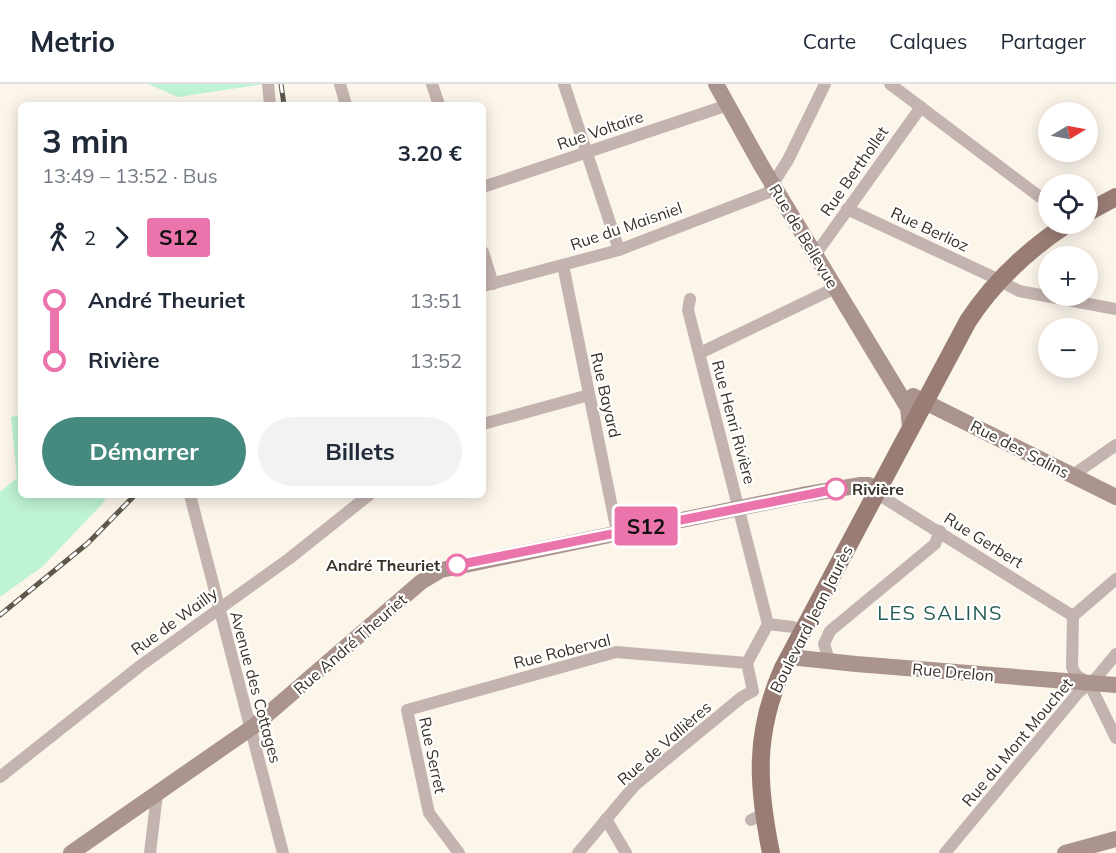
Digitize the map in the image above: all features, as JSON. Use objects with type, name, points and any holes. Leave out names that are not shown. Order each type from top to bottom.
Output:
[{"type":"main road","name":"Rue de Bellevue","points":[[716,84],[772,183],[908,408],[910,427]]},
{"type":"main road","points":[[1098,207],[1116,197]]},
{"type":"main road","name":"Boulevard Jean Jaurès","points":[[771,853],[757,817],[759,754],[770,700],[790,654],[968,321],[998,281],[1034,248],[1053,234]]},
{"type":"main road","points":[[895,387],[924,402]]},
{"type":"main road","name":"Rue des Salins","points":[[924,402],[1116,497]]},
{"type":"main road","name":"Rue André Theuriet","points":[[71,853],[250,728],[436,573],[454,566],[739,507],[861,485],[869,485],[876,493]]},
{"type":"main road","name":"Rue Drelon","points":[[790,654],[799,658],[1116,686]]},
{"type":"main road","points":[[1065,853],[1116,839]]},
{"type":"street","points":[[268,84],[270,102]]},
{"type":"street","points":[[340,84],[345,102]]},
{"type":"street","points":[[432,84],[437,102]]},
{"type":"street","points":[[564,84],[619,250]]},
{"type":"street","name":"Rue du Maisniel","points":[[488,285],[619,250],[767,193],[788,160],[825,84]]},
{"type":"street","points":[[891,84],[1038,195]]},
{"type":"street","name":"Rue Voltaire","points":[[486,186],[728,105]]},
{"type":"street","name":"Rue Berthollet","points":[[815,255],[921,107]]},
{"type":"street","name":"Rue Berlioz","points":[[847,209],[1019,291],[1116,309]]},
{"type":"street","name":"Rue Bayard","points":[[563,265],[589,395],[594,409],[617,532]]},
{"type":"street","points":[[700,353],[835,288]]},
{"type":"street","name":"Rue Henri Rivière","points":[[690,299],[688,310],[768,624]]},
{"type":"street","points":[[486,423],[589,395]]},
{"type":"street","points":[[1073,476],[1116,445]]},
{"type":"street","name":"Rue Gerbert","points":[[876,493],[1073,616]]},
{"type":"street","name":"Avenue des Cottages","points":[[191,498],[283,853]]},
{"type":"street","name":"Rue de Wailly","points":[[0,777],[219,608],[290,558],[365,498]]},
{"type":"street","points":[[829,660],[824,644],[830,631],[935,544],[940,531]]},
{"type":"street","points":[[1116,579],[1073,616],[1072,667],[1076,675],[1089,683],[1116,738]]},
{"type":"street","points":[[770,700],[758,698],[753,691],[747,663],[768,624],[793,627],[801,632]]},
{"type":"street","name":"Rue Roberval","points":[[460,694],[616,652],[747,663]]},
{"type":"street","name":"Rue du Mont Mouchet","points":[[945,853],[1116,654]]},
{"type":"street","name":"Rue de Vallières","points":[[578,853],[648,774],[742,697],[753,691]]},
{"type":"street","name":"Rue Serret","points":[[459,853],[429,813],[406,710],[460,694]]},
{"type":"street","points":[[150,853],[157,794]]},
{"type":"street","points":[[606,819],[626,853]]},
{"type":"green space","points":[[148,84],[264,84],[178,97]]},
{"type":"green space","points":[[18,416],[18,498],[106,498],[42,567],[0,597],[0,492],[17,478],[11,417]]},
{"type":"railway","points":[[281,84],[284,102]]},
{"type":"railway","points":[[0,615],[88,543],[132,498]]},
{"type":"bus line","name":"S12","points":[[457,565],[836,489]]},
{"type":"place","name":"Rivière","points":[[836,489]]},
{"type":"place","name":"André Theuriet","points":[[457,565]]},
{"type":"district","name":"LES SALINS","points":[[940,612]]}]
